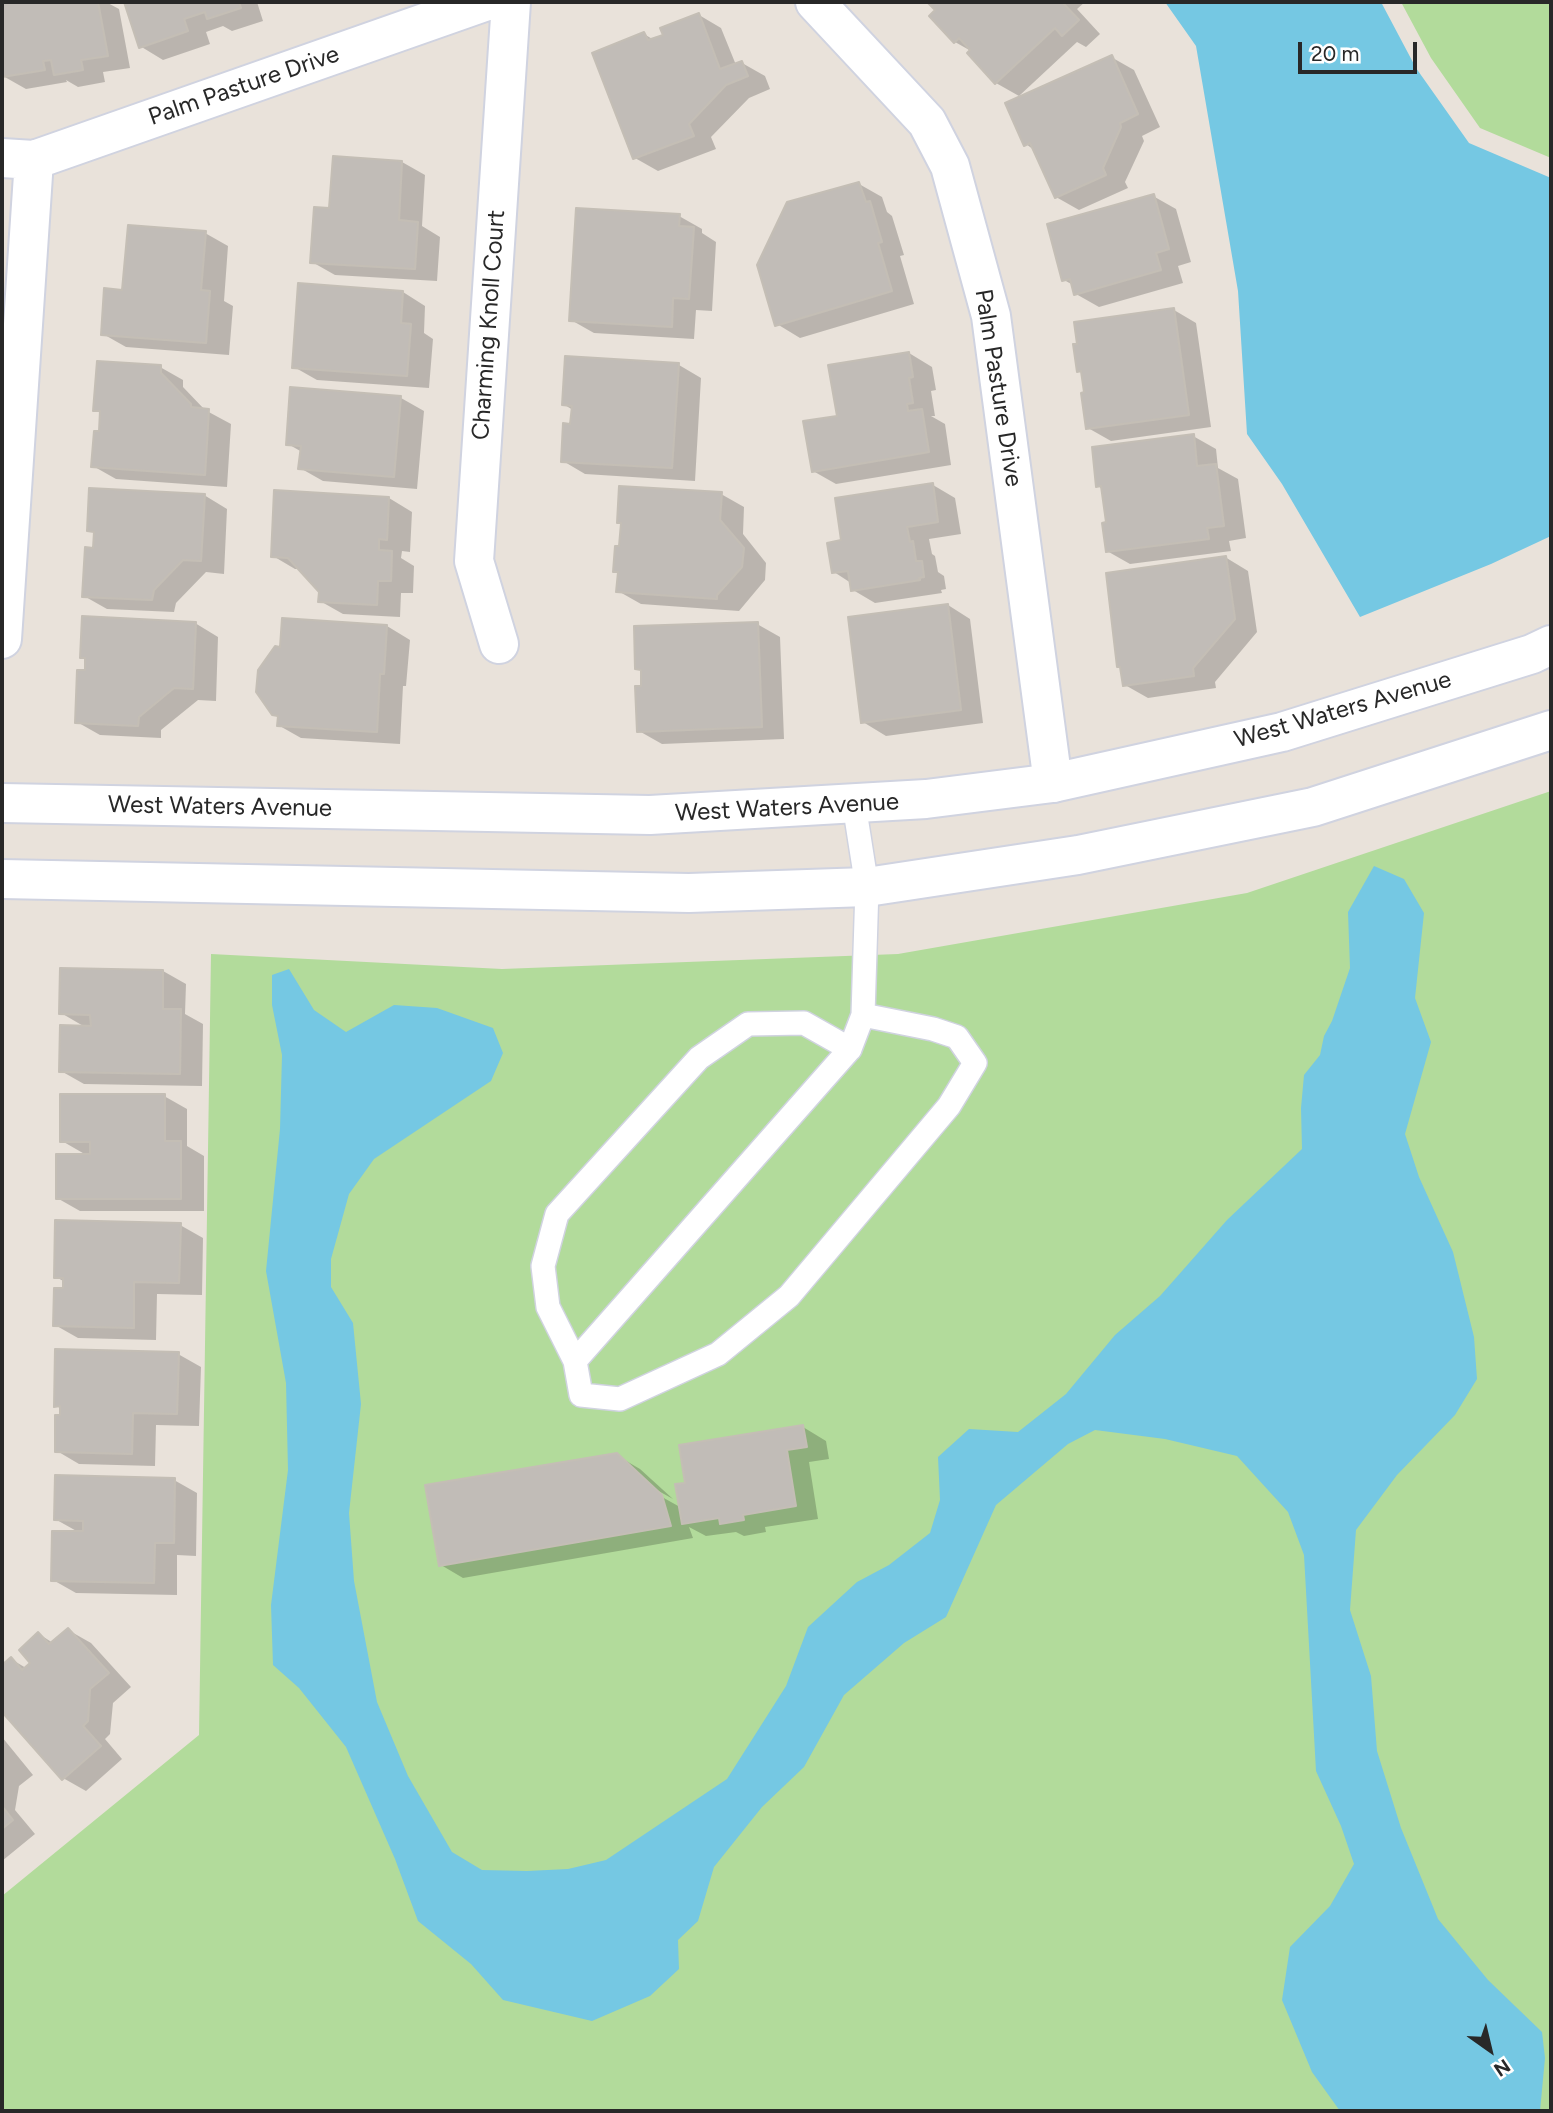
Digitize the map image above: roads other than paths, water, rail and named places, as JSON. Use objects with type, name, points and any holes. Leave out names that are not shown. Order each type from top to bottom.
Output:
[{"type":"street","name":"Palm Pasture Drive","points":[[18,159],[484,2]]},
{"type":"street","name":"Charming Knoll Court","points":[[499,644],[474,561],[511,2]]},
{"type":"street","name":"Palm Pasture Drive","points":[[816,2],[927,122],[950,166],[991,316],[1053,783]]},
{"type":"street","points":[[2,639],[18,159]]},
{"type":"street","name":"West Waters Avenue","points":[[2,803],[650,816],[926,799],[1053,783],[1282,732],[1532,654],[1551,645]]},
{"type":"street","points":[[2,879],[689,893],[867,887],[1079,855],[1314,807],[1551,730]]},
{"type":"lane","points":[[575,1361],[850,1049],[863,1015],[867,887],[855,804]]},
{"type":"lane","points":[[850,1049],[804,1023],[748,1024],[699,1058],[557,1214],[543,1266],[548,1307],[575,1361],[581,1395],[620,1399],[718,1354],[789,1296],[949,1106],[975,1063],[957,1037],[933,1029],[863,1015]]},
{"type":"water","points":[[1165,2],[1381,2],[1416,68],[1469,143],[1551,178],[1551,536],[1491,564],[1360,617],[1282,484],[1247,434],[1238,291],[1196,46]]},
{"type":"water","points":[[1374,866],[1404,879],[1424,913],[1415,998],[1431,1042],[1405,1134],[1419,1177],[1453,1252],[1474,1337],[1477,1379],[1455,1415],[1397,1475],[1356,1530],[1350,1610],[1371,1676],[1377,1751],[1401,1828],[1438,1919],[1488,1980],[1542,2032],[1545,2058],[1540,2111],[1340,2111],[1312,2072],[1282,2000],[1290,1947],[1330,1906],[1354,1864],[1341,1826],[1316,1771],[1304,1555],[1288,1512],[1237,1456],[1165,1439],[1095,1430],[1068,1444],[996,1505],[946,1617],[904,1643],[844,1695],[804,1767],[762,1807],[714,1867],[698,1921],[678,1940],[679,1969],[650,1996],[592,2021],[503,2000],[471,1964],[418,1921],[395,1859],[346,1747],[299,1688],[273,1665],[271,1605],[288,1470],[286,1383],[266,1271],[280,1129],[282,1055],[272,1005],[272,975],[289,969],[314,1010],[346,1032],[394,1005],[437,1008],[493,1028],[503,1053],[491,1081],[374,1159],[349,1194],[331,1259],[331,1287],[353,1323],[361,1404],[349,1513],[354,1581],[377,1702],[408,1776],[452,1852],[482,1870],[568,1869],[606,1860],[727,1779],[786,1686],[808,1627],[857,1582],[889,1565],[930,1533],[940,1500],[938,1457],[969,1429],[1018,1432],[1066,1394],[1115,1335],[1160,1296],[1227,1220],[1302,1149],[1301,1108],[1304,1075],[1320,1055],[1324,1036],[1332,1021],[1350,968],[1348,912]]}]
